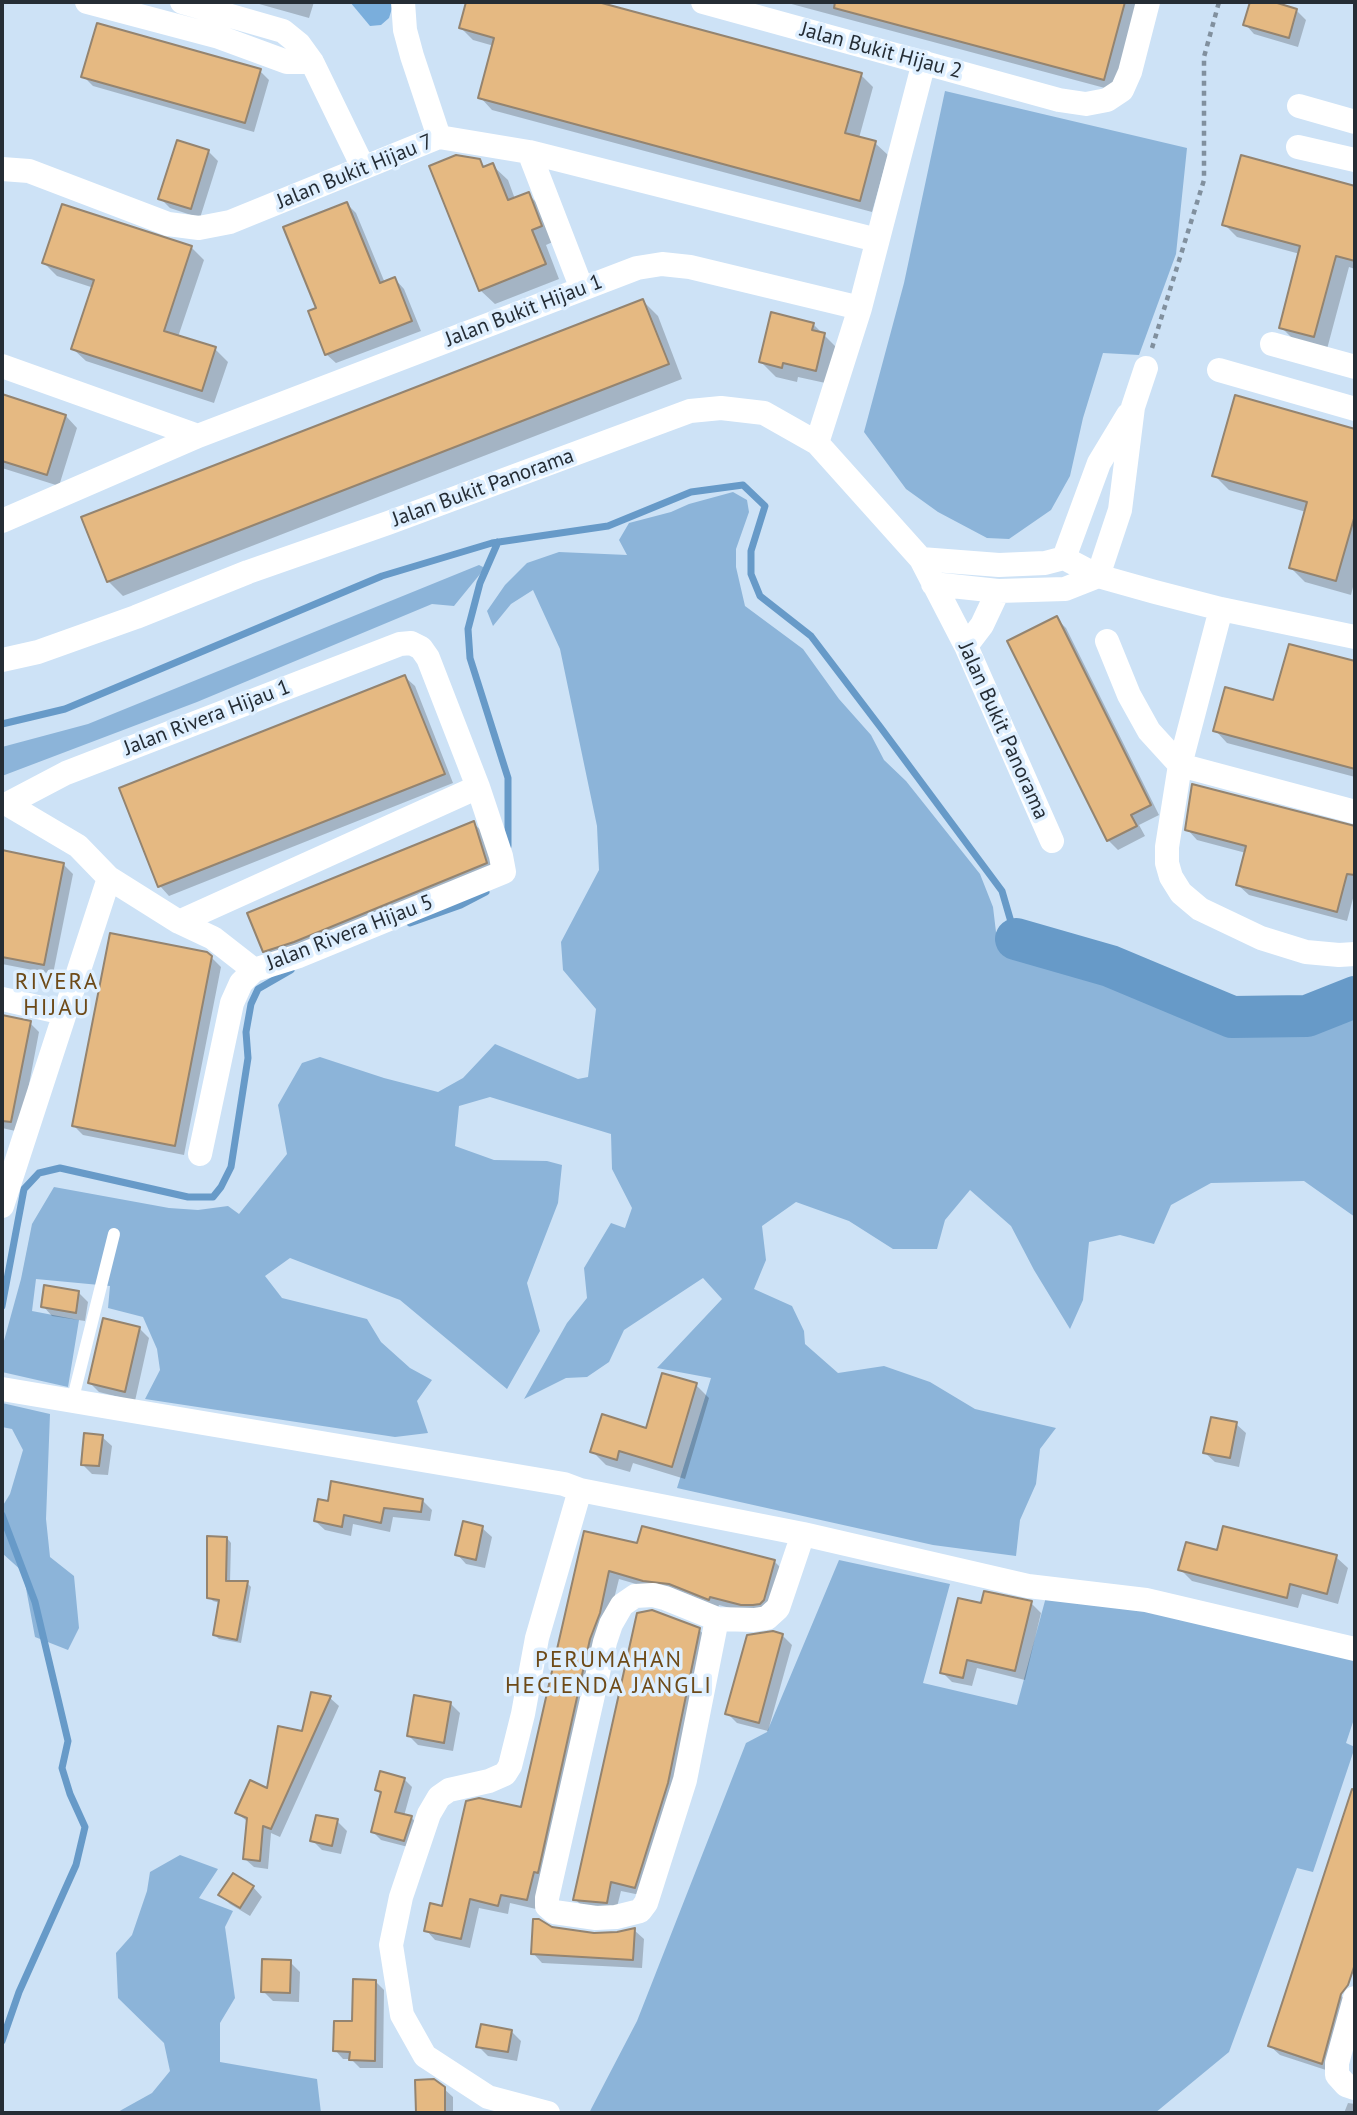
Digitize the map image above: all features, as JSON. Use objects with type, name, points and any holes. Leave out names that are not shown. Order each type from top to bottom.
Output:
[{"type":"street","points":[[87,2],[219,37],[287,62],[312,62]]},
{"type":"street","points":[[182,2],[284,32],[299,44],[312,62],[363,167]]},
{"type":"street","points":[[403,2],[405,30],[439,137]]},
{"type":"street","name":"Jalan Bukit Hijau 2","points":[[703,2],[1059,100],[1086,104],[1107,100],[1122,90],[1148,2]]},
{"type":"street","points":[[817,443],[860,308],[924,62]]},
{"type":"street","points":[[1299,106],[1355,122]]},
{"type":"street","name":"Jalan Bukit Hijau 7","points":[[2,169],[29,171],[168,224],[199,228],[230,222],[439,137],[529,152],[877,240]]},
{"type":"street","points":[[1298,147],[1355,160]]},
{"type":"street","points":[[529,152],[582,289]]},
{"type":"street","name":"Jalan Bukit Hijau 1","points":[[2,521],[198,436],[637,268],[662,264],[690,267],[860,308]]},
{"type":"street","points":[[1272,344],[1355,367]]},
{"type":"street","points":[[2,366],[198,436]]},
{"type":"street","points":[[1098,576],[1120,510],[1133,407],[1146,368]]},
{"type":"street","points":[[1219,370],[1355,409]]},
{"type":"street","points":[[1064,558],[1099,463],[1133,407]]},
{"type":"street","name":"Jalan Bukit Panorama","points":[[2,660],[38,652],[136,617],[248,572],[690,411],[721,408],[764,413],[817,443],[920,559],[966,646],[1052,841]]},
{"type":"street","points":[[920,559],[999,565],[1045,563],[1064,558],[1098,576],[1222,609],[1355,637]]},
{"type":"street","points":[[933,584],[998,591],[1065,589],[1098,576]]},
{"type":"street","points":[[966,646],[982,625],[998,591]]},
{"type":"street","points":[[1222,609],[1180,765],[1167,847],[1167,863],[1171,877],[1181,893],[1200,909],[1261,938],[1306,952],[1355,954]]},
{"type":"street","points":[[1107,641],[1129,695],[1149,731],[1180,765],[1355,812]]},
{"type":"street","name":"Jalan Rivera Hijau 5","points":[[200,1153],[232,1003],[241,983],[254,970],[299,956],[504,872],[478,787],[428,658],[421,648],[411,643]]},
{"type":"street","name":"Jalan Rivera Hijau 1","points":[[4,804],[66,773],[400,644],[411,643]]},
{"type":"street","points":[[179,922],[478,787]]},
{"type":"street","name":"Jalan Rivera Hijau 1","points":[[4,804],[78,845],[109,878],[179,922],[212,938],[254,970]]},
{"type":"street","points":[[2,1206],[12,1147],[64,1013],[109,878]]},
{"type":"street","points":[[2,999],[64,1013]]},
{"type":"street","points":[[2,1389],[564,1484],[580,1490],[803,1534],[1028,1586],[1146,1600],[1355,1649]]},
{"type":"street","points":[[548,2113],[483,2105],[425,2056],[402,2015],[391,1945],[401,1897],[429,1814],[439,1797],[449,1790],[489,1781],[505,1774],[510,1766],[537,1638],[580,1490]]},
{"type":"street","points":[[717,1619],[685,1780],[646,1903],[640,1911],[616,1917],[596,1918],[554,1912],[547,1906],[547,1898],[605,1642],[622,1605],[635,1596],[665,1598],[717,1619],[767,1618],[778,1608],[803,1534]]},
{"type":"street","points":[[1355,1998],[1337,2063],[1337,2075],[1346,2085],[1355,2088]]},
{"type":"lane","points":[[72,1402],[114,1234]]},
{"type":"path","points":[[1146,368],[1203,180],[1204,57],[1219,2]]},
{"type":"shaded area","points":[[350,2],[394,2],[389,18],[381,25],[370,26]]},
{"type":"shaded area","points":[[945,91],[1187,148],[1176,254],[1139,355],[1103,353],[1083,418],[1070,476],[1051,510],[1009,539],[987,538],[938,512],[906,489],[864,432],[904,283]]},
{"type":"shaded area","points":[[733,492],[747,500],[749,512],[736,549],[736,567],[745,606],[803,649],[839,699],[871,735],[884,760],[906,781],[980,874],[993,907],[996,932],[1009,948],[1035,958],[1070,960],[1158,1000],[1189,1018],[1230,1028],[1269,1028],[1327,1020],[1355,1008],[1355,1217],[1304,1181],[1211,1183],[1171,1205],[1154,1244],[1120,1235],[1089,1242],[1083,1300],[1070,1329],[1011,1226],[970,1190],[945,1220],[937,1249],[893,1249],[849,1221],[796,1202],[762,1226],[766,1260],[754,1289],[792,1306],[804,1331],[805,1344],[838,1373],[884,1366],[930,1382],[975,1409],[1056,1428],[1040,1449],[1036,1484],[1020,1520],[1016,1556],[933,1545],[677,1488],[711,1378],[657,1368],[722,1299],[703,1278],[624,1330],[609,1362],[587,1377],[566,1378],[524,1399],[567,1323],[587,1298],[584,1268],[611,1223],[625,1228],[632,1208],[612,1169],[611,1134],[490,1097],[459,1106],[455,1146],[494,1160],[547,1161],[562,1165],[558,1203],[527,1283],[540,1331],[507,1389],[400,1300],[290,1258],[265,1276],[282,1298],[367,1319],[381,1342],[410,1368],[432,1380],[417,1401],[428,1433],[395,1437],[145,1399],[160,1370],[157,1349],[143,1317],[108,1308],[110,1286],[36,1279],[32,1311],[79,1320],[68,1387],[2,1372],[2,1348],[21,1279],[32,1224],[54,1187],[169,1208],[198,1210],[228,1206],[239,1214],[287,1154],[278,1105],[302,1063],[320,1057],[438,1092],[463,1078],[495,1044],[578,1079],[588,1077],[596,1009],[563,970],[561,942],[599,870],[597,826],[560,649],[533,590],[511,604],[493,626],[487,611],[505,585],[527,563],[559,552],[627,555],[619,540],[629,523]]},
{"type":"shaded area","points":[[479,565],[485,568],[454,606],[432,604],[197,702],[2,776],[2,747],[88,724]]},
{"type":"shaded area","points":[[2,1403],[50,1414],[46,1519],[50,1557],[74,1576],[79,1628],[68,1650],[35,1637],[23,1572],[2,1553],[2,1507],[10,1494],[23,1450],[12,1429],[2,1427]]},
{"type":"shaded area","points":[[839,1560],[950,1584],[923,1683],[1017,1705],[1046,1597],[1168,1613],[1355,1650],[1355,1716],[1346,1743],[1355,1747],[1313,1872],[1297,1868],[1229,2052],[1155,2113],[589,2113],[637,2021],[746,1743],[767,1732]]},
{"type":"shaded area","points":[[180,1855],[218,1869],[199,1898],[233,1911],[225,1927],[235,1998],[220,2023],[220,2062],[317,2079],[321,2113],[116,2113],[152,2093],[170,2071],[164,2043],[118,1998],[116,1953],[132,1935],[147,1891],[150,1872]]},
{"type":"building","points":[[466,2],[598,2],[862,73],[845,133],[876,141],[860,201],[478,98],[494,38],[459,28]]},
{"type":"building","points":[[835,2],[1125,2],[1104,80],[834,8]]},
{"type":"building","points":[[1250,2],[1274,2],[1297,9],[1289,38],[1243,25]]},
{"type":"building","points":[[97,23],[261,69],[245,123],[81,77]]},
{"type":"building","points":[[177,140],[209,150],[191,209],[158,199]]},
{"type":"building","points":[[456,155],[480,159],[483,167],[493,163],[508,200],[529,192],[542,226],[532,230],[546,264],[479,291],[429,166]]},
{"type":"building","points":[[1241,155],[1355,186],[1355,261],[1336,256],[1314,337],[1279,328],[1300,246],[1222,225]]},
{"type":"building","points":[[347,202],[380,283],[395,277],[412,321],[325,355],[308,311],[316,308],[283,227]]},
{"type":"building","points":[[62,204],[192,246],[164,331],[216,347],[202,391],[71,349],[94,280],[42,263]]},
{"type":"building","points":[[643,299],[669,364],[107,582],[81,517]]},
{"type":"building","points":[[771,312],[814,323],[812,330],[825,333],[816,371],[783,363],[782,368],[759,362]]},
{"type":"building","points":[[2,394],[66,415],[47,475],[2,461]]},
{"type":"building","points":[[1235,395],[1355,429],[1355,515],[1336,581],[1289,568],[1307,502],[1212,476]]},
{"type":"building","points":[[1057,616],[1151,805],[1131,815],[1137,826],[1107,841],[1007,641]]},
{"type":"building","points":[[1289,644],[1355,661],[1355,769],[1213,731],[1225,687],[1273,700]]},
{"type":"building","points":[[405,675],[445,774],[158,887],[119,788]]},
{"type":"building","points":[[1192,784],[1355,826],[1355,875],[1347,874],[1337,912],[1236,885],[1246,846],[1185,830]]},
{"type":"building","points":[[474,821],[487,863],[294,942],[263,952],[247,913]]},
{"type":"building","points":[[2,850],[64,863],[44,965],[2,957]]},
{"type":"building","points":[[110,933],[207,952],[212,956],[175,1146],[72,1126]]},
{"type":"building","points":[[2,1015],[31,1021],[11,1122],[2,1121]]},
{"type":"building","points":[[44,1285],[79,1291],[76,1313],[41,1307]]},
{"type":"building","points":[[103,1318],[140,1327],[125,1392],[88,1383]]},
{"type":"building","points":[[662,1373],[697,1383],[672,1467],[619,1451],[617,1460],[590,1452],[602,1414],[646,1428]]},
{"type":"building","points":[[1211,1417],[1237,1422],[1230,1458],[1203,1453]]},
{"type":"building","points":[[84,1433],[103,1435],[99,1466],[81,1465]]},
{"type":"building","points":[[331,1481],[423,1499],[421,1512],[384,1508],[381,1523],[344,1515],[342,1527],[314,1521],[318,1499],[328,1501]]},
{"type":"building","points":[[463,1521],[483,1526],[476,1560],[455,1555]]},
{"type":"building","points":[[642,1526],[775,1560],[764,1600],[760,1604],[741,1605],[710,1597],[709,1600],[669,1584],[643,1581],[609,1571],[600,1613],[590,1639],[538,1873],[534,1872],[527,1900],[501,1895],[498,1906],[470,1899],[461,1939],[424,1931],[430,1903],[442,1906],[466,1801],[479,1798],[521,1807],[584,1531],[637,1543]]},
{"type":"building","points":[[1223,1526],[1337,1555],[1327,1594],[1290,1584],[1287,1598],[1178,1570],[1186,1542],[1217,1550]]},
{"type":"building","points":[[207,1536],[227,1537],[226,1581],[248,1581],[237,1640],[213,1635],[219,1600],[207,1598]]},
{"type":"building","points":[[984,1591],[1032,1601],[1015,1671],[967,1660],[963,1678],[940,1673],[958,1598],[981,1603]]},
{"type":"building","points":[[652,1610],[700,1628],[668,1783],[635,1888],[611,1882],[607,1903],[573,1900],[637,1613]]},
{"type":"building","points":[[773,1631],[783,1634],[759,1723],[725,1714],[747,1635]]},
{"type":"building","points":[[311,1692],[331,1696],[271,1829],[263,1826],[260,1861],[243,1859],[247,1818],[235,1813],[250,1780],[267,1788],[278,1726],[302,1731]]},
{"type":"building","points":[[414,1695],[451,1702],[444,1743],[407,1736]]},
{"type":"building","points":[[380,1771],[405,1778],[395,1812],[412,1816],[404,1841],[371,1832],[381,1792],[375,1790]]},
{"type":"building","points":[[1352,1789],[1355,1790],[1355,1964],[1348,1985],[1341,1994],[1322,2064],[1268,2046]]},
{"type":"building","points":[[316,1815],[338,1819],[332,1846],[310,1841]]},
{"type":"building","points":[[233,1873],[254,1886],[240,1908],[218,1895]]},
{"type":"building","points":[[533,1919],[539,1919],[552,1927],[594,1933],[635,1928],[633,1960],[531,1954]]},
{"type":"building","points":[[262,1959],[291,1960],[290,1993],[261,1992]]},
{"type":"building","points":[[353,1979],[376,1980],[375,2061],[349,2060],[350,2052],[333,2051],[334,2021],[352,2021]]},
{"type":"building","points":[[481,2024],[512,2030],[508,2052],[476,2047]]},
{"type":"building","points":[[434,2079],[445,2087],[445,2112],[416,2113],[415,2080]]},
{"type":"waterway","points":[[2,724],[65,709],[382,576],[492,543],[608,526],[691,492],[743,485],[765,506],[751,551],[751,574],[760,596],[811,636],[881,728],[1002,891],[1016,939]]},
{"type":"waterway","points":[[498,542],[480,583],[468,629],[470,658],[508,778],[508,846]]},
{"type":"waterway","points":[[410,923],[461,905],[486,892]]},
{"type":"waterway","points":[[1016,939],[1110,966],[1232,1017],[1307,1016],[1355,997]]},
{"type":"waterway","points":[[2,1306],[24,1189],[39,1173],[60,1168],[188,1197],[213,1197],[231,1167],[248,1058],[246,1032],[251,1004],[258,989],[291,970]]},
{"type":"waterway","points":[[2,1515],[35,1602],[68,1741],[62,1768],[85,1827],[76,1865],[19,1992],[2,2041]]},
{"type":"district","name":"RIVERA HIJAU","points":[[57,995]]},
{"type":"district","name":"PERUMAHAN HECIENDA JANGLI","points":[[609,1673]]}]
